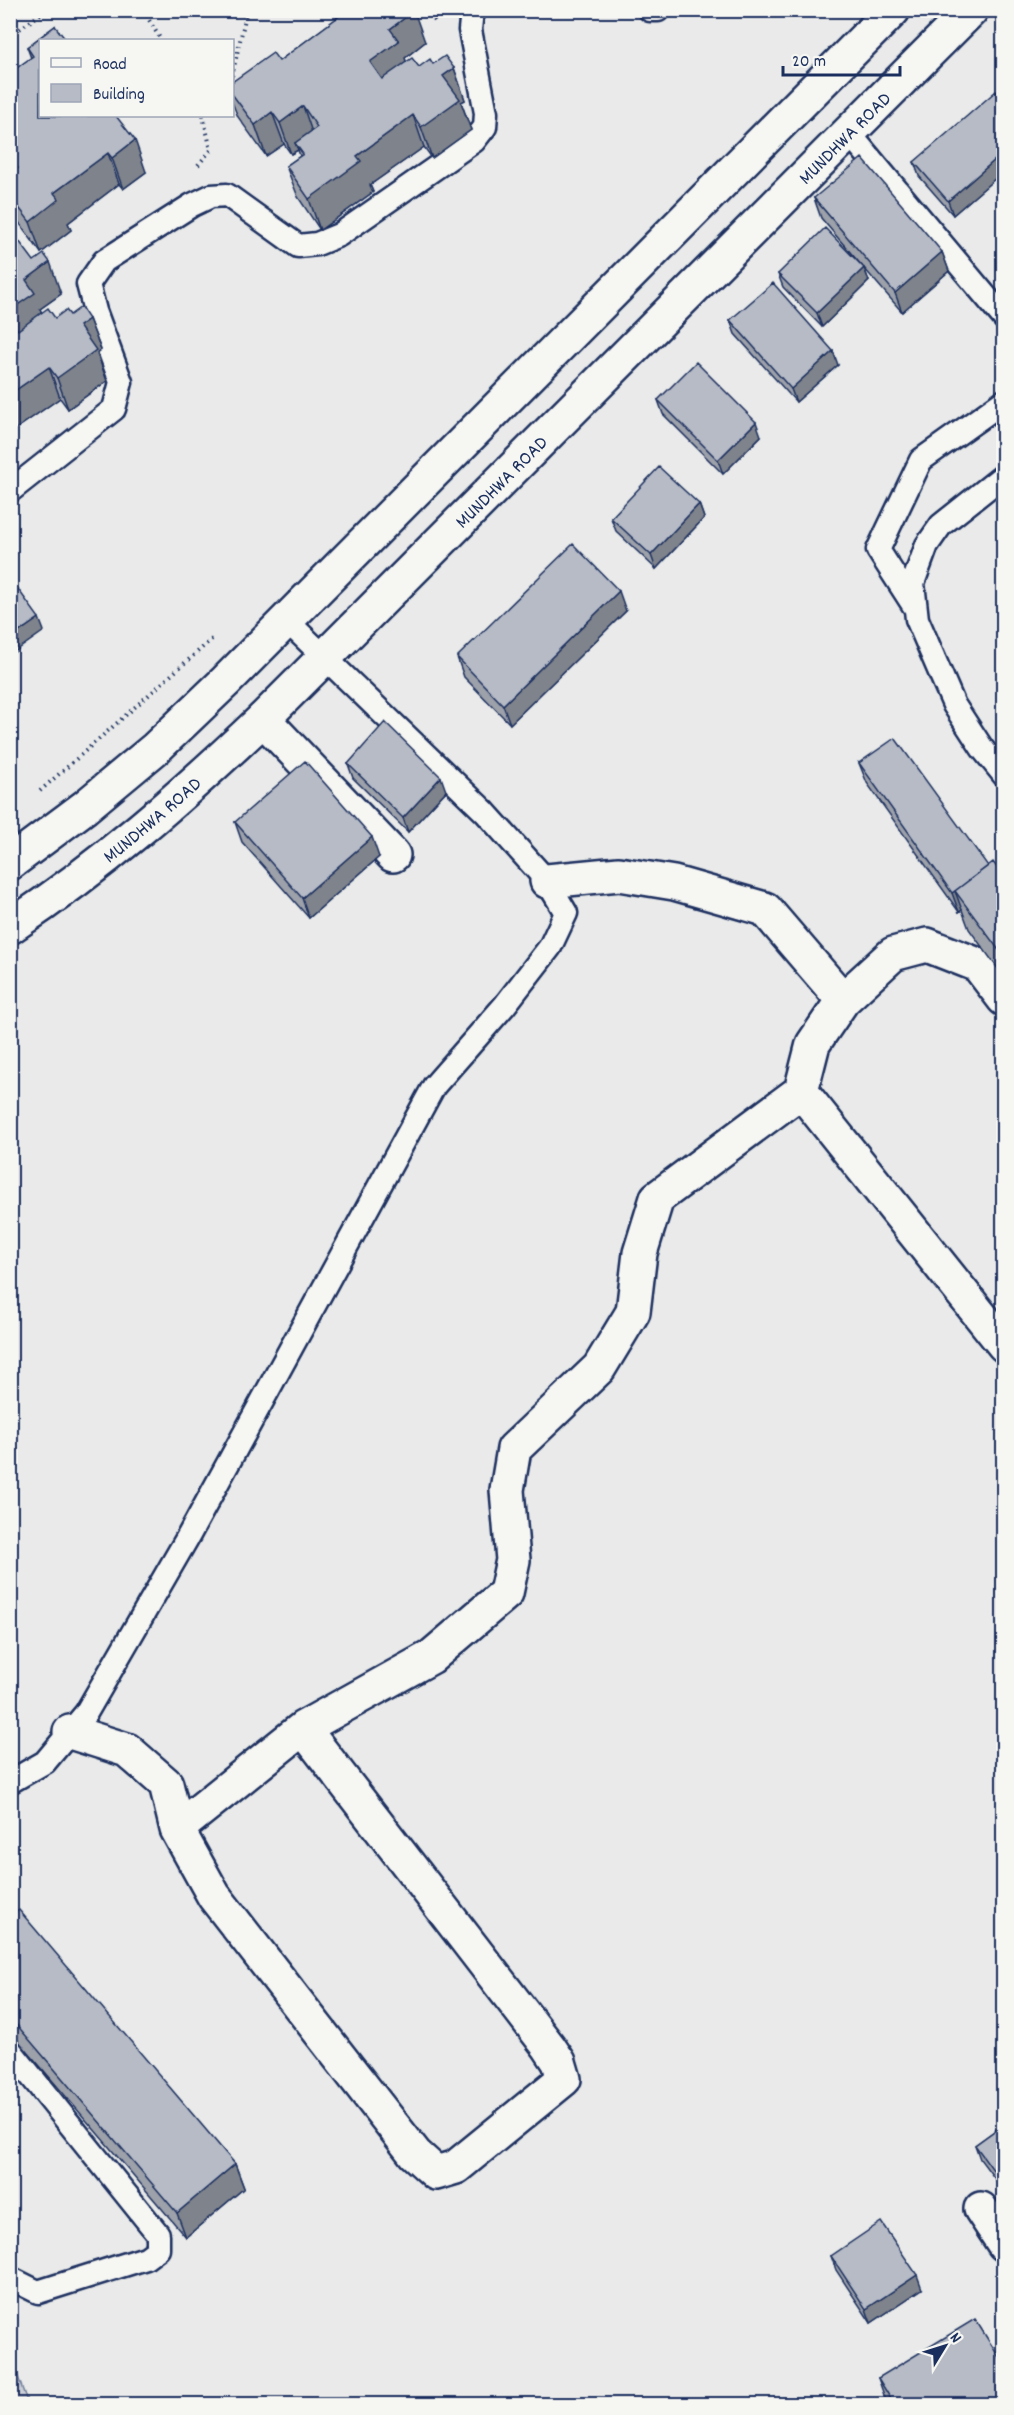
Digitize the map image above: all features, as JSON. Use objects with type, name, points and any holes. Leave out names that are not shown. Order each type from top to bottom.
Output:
[{"type":"main road","points":[[10,863],[86,807],[156,748],[893,10]]},
{"type":"main road","name":"MUNDHWA ROAD","points":[[10,927],[118,849],[191,787],[263,719],[971,10]]},
{"type":"main road","points":[[263,719],[393,855]]},
{"type":"main road","points":[[547,881],[619,874],[674,883],[765,909],[843,1000]]},
{"type":"main road","points":[[177,1829],[303,1728],[431,1657],[506,1593],[513,1560],[507,1490],[514,1449],[599,1368],[633,1312],[640,1253],[657,1198],[801,1091],[813,1044],[843,1000],[893,954],[927,945],[978,965],[1004,999]]},
{"type":"main road","points":[[801,1091],[1004,1346]]},
{"type":"main road","points":[[70,1732],[127,1750],[166,1784],[177,1829],[214,1896],[415,2154],[436,2173],[456,2167],[564,2079],[559,2062],[303,1728]]},
{"type":"main road","points":[[981,2208],[1004,2244]]},
{"type":"lane","points":[[10,491],[114,410],[121,382],[88,284],[104,261],[192,205],[211,196],[226,195],[298,246],[318,244],[348,229],[474,141],[484,127],[486,113],[470,30],[472,10]]},
{"type":"lane","points":[[650,10],[658,10]]},
{"type":"lane","points":[[849,133],[1004,318]]},
{"type":"lane","points":[[916,609],[878,550],[921,460],[1004,401]]},
{"type":"lane","points":[[1004,475],[941,525],[927,545],[913,583],[917,619],[954,705],[982,748],[1004,775]]},
{"type":"lane","points":[[10,1782],[45,1762],[86,1713],[189,1535],[434,1086],[505,1005],[550,947],[566,913],[547,881],[485,812],[286,620]]},
{"type":"lane","points":[[10,2050],[158,2234],[158,2249],[146,2258],[38,2292],[10,2278]]},
{"type":"path","points":[[10,36],[46,10]]},
{"type":"path","points":[[143,10],[160,39]]},
{"type":"path","points":[[234,67],[247,10]]},
{"type":"path","points":[[427,10],[438,25]]},
{"type":"path","points":[[192,205],[181,184],[211,150],[203,117]]},
{"type":"shaded area","points":[[11,2358],[28,2404],[11,2404]]},
{"type":"building","points":[[337,10],[413,10],[390,29],[399,41],[370,62],[382,79],[412,58],[419,67],[430,59],[433,64],[445,56],[454,68],[443,76],[460,99],[421,127],[413,115],[357,156],[361,161],[309,199],[286,166],[303,154],[295,143],[317,127],[303,106],[280,123],[272,112],[255,125],[234,97],[234,81],[273,53],[279,61],[338,17],[335,12]]},
{"type":"building","points":[[55,26],[65,39],[39,39],[39,117],[117,117],[135,140],[112,158],[108,153],[54,193],[59,199],[30,222],[10,196],[10,174],[18,168],[10,158],[10,73],[33,56],[27,47]]},
{"type":"building","points":[[996,91],[1004,101],[1004,152],[948,201],[914,162]]},
{"type":"building","points":[[862,158],[942,252],[895,293],[814,198]]},
{"type":"building","points":[[825,228],[864,268],[817,313],[778,274]]},
{"type":"building","points":[[13,233],[34,261],[44,254],[50,262],[26,280],[35,293],[10,310],[10,235]]},
{"type":"building","points":[[773,283],[833,351],[791,389],[730,320]]},
{"type":"building","points":[[81,307],[89,319],[79,326],[96,350],[57,378],[49,367],[10,394],[10,320],[18,330],[48,308],[55,318],[66,310],[70,315]]},
{"type":"building","points":[[696,362],[756,422],[718,460],[658,400]]},
{"type":"building","points":[[659,467],[699,504],[651,555],[611,518]]},
{"type":"building","points":[[573,544],[619,591],[503,705],[457,657]]},
{"type":"building","points":[[10,578],[39,618],[10,638]]},
{"type":"building","points":[[385,722],[441,777],[403,818],[348,764]]},
{"type":"building","points":[[895,738],[988,866],[952,893],[859,763]]},
{"type":"building","points":[[305,761],[372,837],[302,898],[235,822]]},
{"type":"building","points":[[993,862],[1004,877],[1004,957],[955,891]]},
{"type":"building","points":[[19,1910],[235,2164],[177,2213],[10,2017],[10,1917]]},
{"type":"building","points":[[1004,2124],[1004,2175],[999,2178],[975,2145]]},
{"type":"building","points":[[881,2222],[917,2275],[866,2309],[831,2256]]},
{"type":"building","points":[[975,2319],[1004,2365],[1004,2404],[894,2404],[878,2378]]}]
